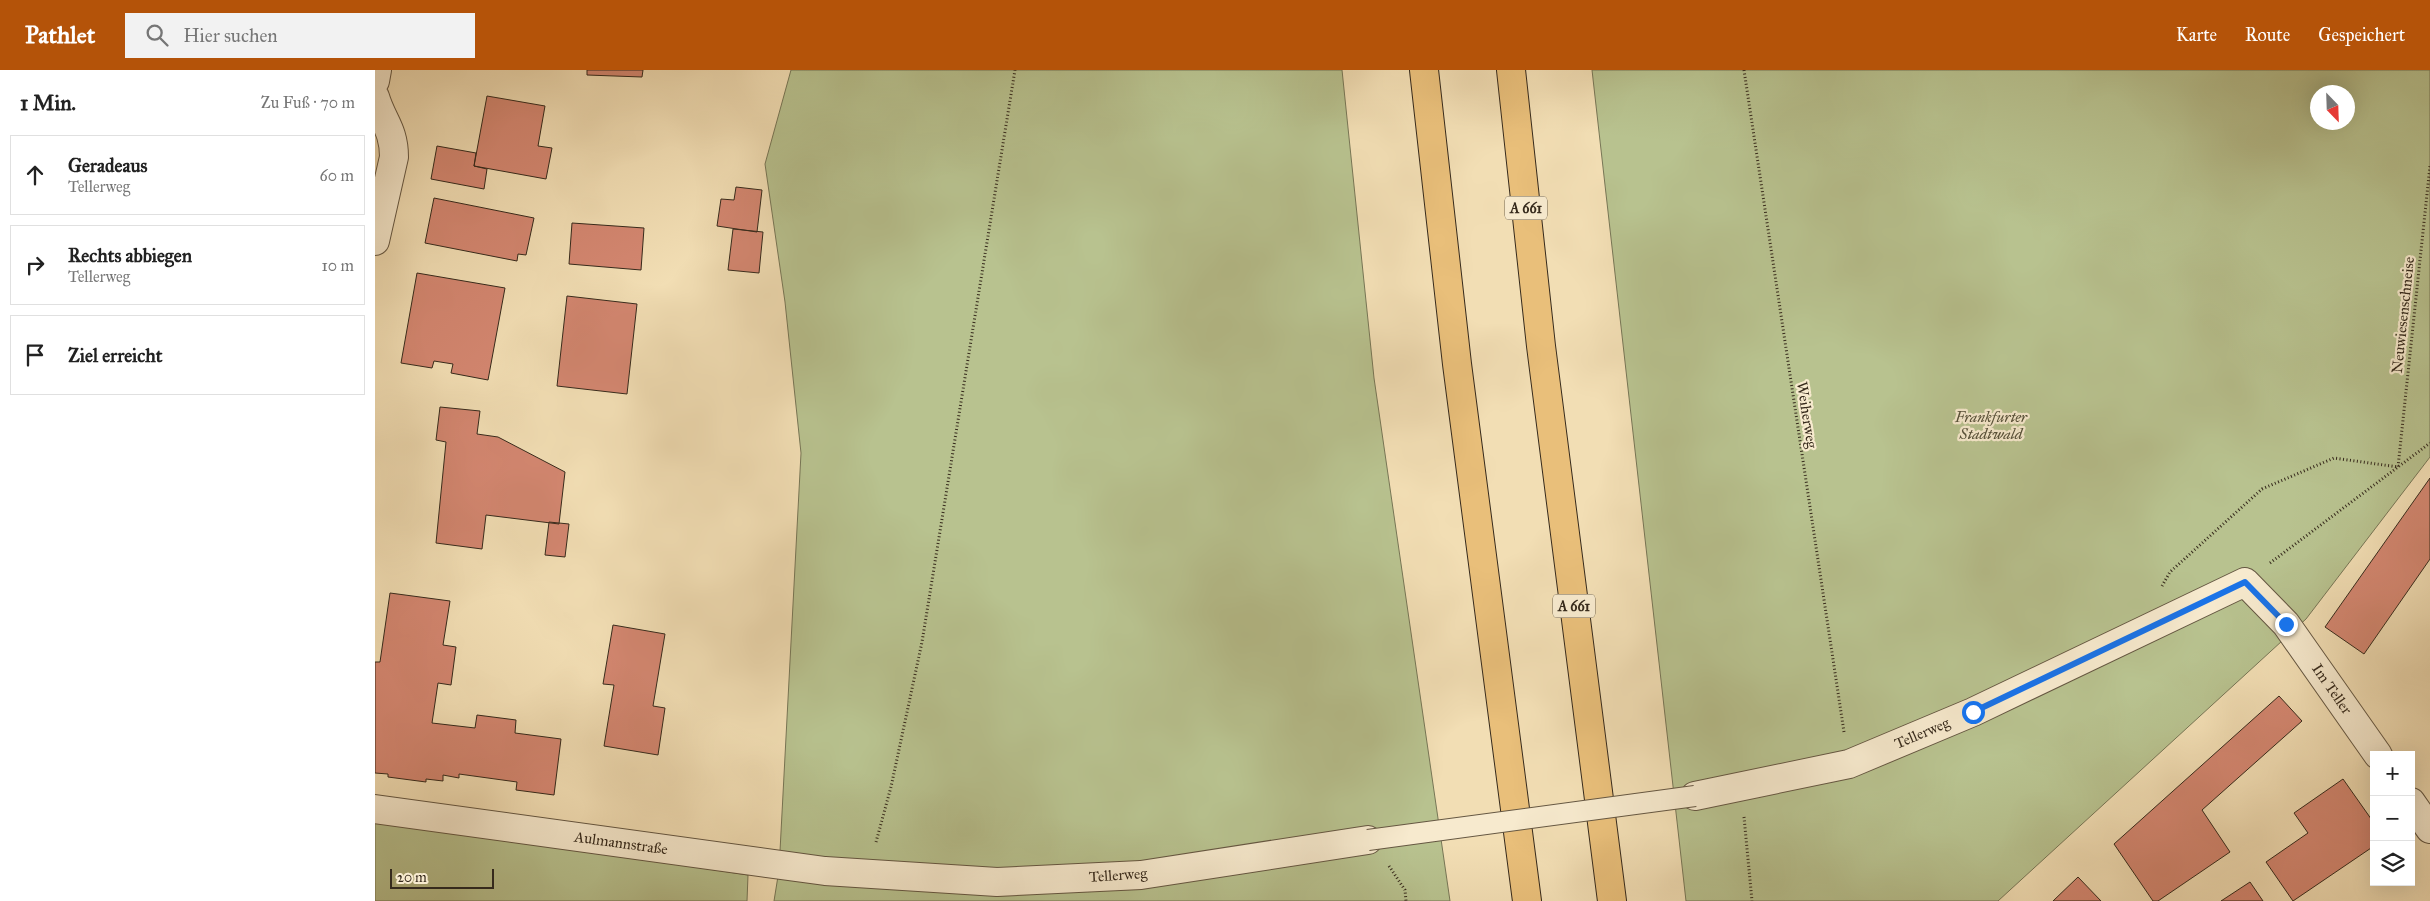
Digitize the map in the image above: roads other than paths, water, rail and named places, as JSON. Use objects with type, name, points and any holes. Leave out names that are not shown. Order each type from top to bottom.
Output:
[{"type":"highway","points":[[1425,70],[1457,364],[1527,901]]},
{"type":"highway","name":"A 661","points":[[1511,70],[1541,346],[1612,901]]},
{"type":"street","points":[[375,81],[377,70]]},
{"type":"street","points":[[375,97],[378,108],[391,130],[394,143],[393,157],[375,241]]},
{"type":"street","name":"Tellerweg","points":[[1695,796],[1849,764],[1973,712],[2245,582],[2286,624]]},
{"type":"street","name":"Im Teller","points":[[2286,624],[2375,751]]},
{"type":"street","points":[[2415,807],[2430,828]]},
{"type":"street","name":"Aulmannstraße","points":[[375,809],[867,875]]},
{"type":"street","name":"Tellerweg","points":[[867,875],[997,882],[1141,875],[1368,840]]},
{"type":"lane","points":[[1368,840],[1695,796]]},
{"type":"park label","name":"Frankfurter Stadtwald","points":[[1991,426]]}]
